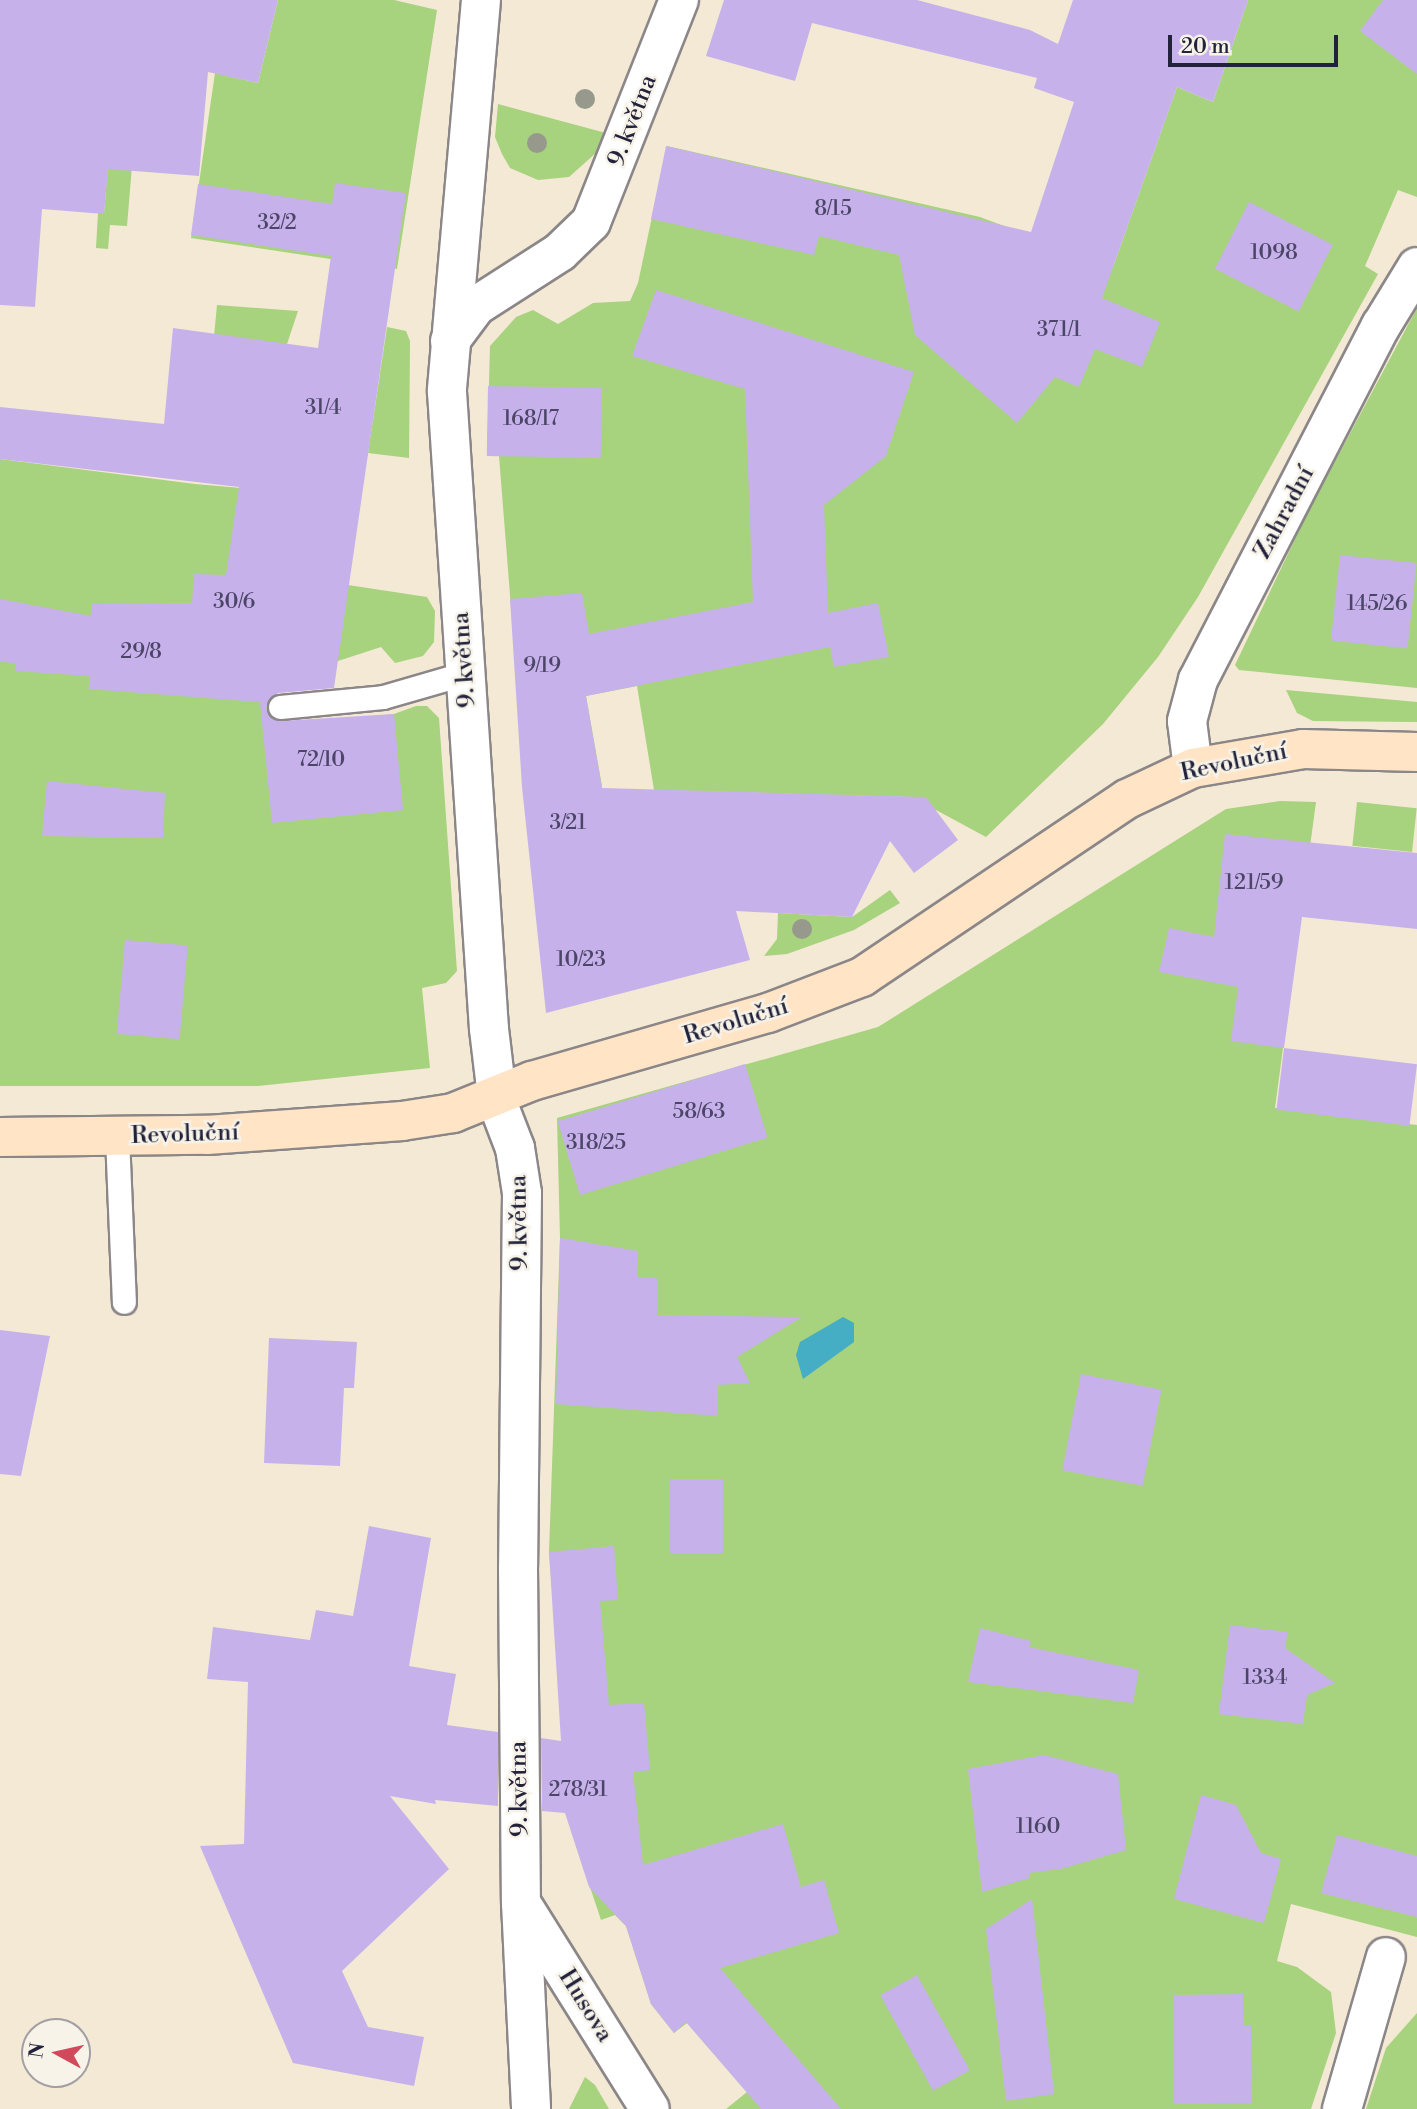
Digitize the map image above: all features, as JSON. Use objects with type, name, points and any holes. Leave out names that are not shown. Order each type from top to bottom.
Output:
[{"type":"street","name":"9. května","points":[[481,0],[447,392],[498,1094],[515,1148],[522,1193],[518,1567],[521,1903],[531,2109]]},
{"type":"street","name":"9. května","points":[[450,341],[477,306],[560,252],[591,222],[679,0]]},
{"type":"street","name":"Zahradní","points":[[1193,768],[1187,721],[1198,680],[1381,326],[1417,267]]},
{"type":"street","name":"Revoluční","points":[[0,1136],[117,1138],[433,1118],[498,1094],[768,1013],[849,983],[897,957],[1127,799],[1193,768],[1303,749],[1417,752]]},
{"type":"street","name":"Husova","points":[[521,1903],[650,2109]]},
{"type":"street","points":[[1342,2109],[1386,1957]]},
{"type":"lane","points":[[279,707],[383,697],[466,673]]},
{"type":"lane","points":[[117,1138],[124,1302]]},
{"type":"green space","points":[[278,0],[394,0],[437,10],[397,269],[191,238],[215,73],[258,83]]},
{"type":"green space","points":[[1248,0],[1417,0],[1417,197],[1398,190],[1365,266],[1378,274],[1198,597],[1158,657],[1103,724],[986,837],[912,797],[654,790],[637,686],[586,696],[602,786],[525,784],[499,456],[487,455],[490,346],[516,317],[533,310],[558,324],[593,303],[630,301],[638,283],[667,146],[980,217],[1113,267],[1177,87],[1213,102]]},
{"type":"green space","points":[[498,104],[606,133],[597,152],[569,177],[538,180],[510,168],[502,154],[495,137]]},
{"type":"green space","points":[[111,129],[135,130],[127,226],[110,225],[108,249],[96,248],[98,213],[104,213]]},
{"type":"green space","points":[[217,305],[298,311],[283,356],[208,399]]},
{"type":"green space","points":[[1417,308],[1417,688],[1239,670],[1235,665],[1307,514]]},
{"type":"green space","points":[[387,327],[406,331],[410,341],[409,458],[368,453]]},
{"type":"green space","points":[[0,459],[195,484],[361,498],[348,585],[427,597],[435,611],[434,642],[423,656],[395,663],[381,647],[338,661],[277,689],[273,726],[394,714],[416,706],[427,706],[439,718],[457,971],[446,983],[422,988],[430,1068],[258,1086],[0,1086]]},
{"type":"green space","points":[[1286,690],[1417,702],[1417,722],[1313,721],[1297,713]]},
{"type":"green space","points":[[1280,801],[1316,802],[1275,1108],[1417,1125],[1417,1937],[1291,1904],[1277,1961],[1297,1967],[1331,1992],[1336,2033],[1311,2109],[726,2109],[747,2092],[687,2023],[674,2033],[651,2004],[626,1926],[615,1915],[601,1920],[571,1830],[549,1552],[560,1238],[557,1118],[878,1027],[1226,809]]},
{"type":"green space","points":[[1357,802],[1417,808],[1412,852],[1352,846]]},
{"type":"green space","points":[[890,890],[900,903],[854,930],[787,954],[764,956],[777,939],[778,913],[852,917]]},
{"type":"green space","points":[[1417,2013],[1417,2109],[1366,2109],[1386,2048]]},
{"type":"green space","points":[[585,2077],[595,2085],[609,2109],[569,2109]]},
{"type":"water","points":[[843,1317],[854,1323],[854,1342],[803,1379],[796,1355],[800,1342]]},
{"type":"building","points":[[0,0],[278,0],[258,83],[208,72],[199,176],[108,169],[104,214],[42,209],[35,307],[0,305]]},
{"type":"building","points":[[724,0],[917,0],[1030,30],[1058,44],[1073,0],[1248,0],[1213,102],[1177,87],[1102,298],[1160,322],[1142,367],[1095,349],[1079,387],[1055,377],[1017,423],[915,335],[899,255],[819,236],[814,255],[651,219],[666,146],[1031,232],[1074,102],[1034,88],[1037,78],[812,23],[795,81],[706,56]]},
{"type":"building","points":[[1383,0],[1417,0],[1417,74],[1360,31]]},
{"type":"building","points":[[335,183],[406,193],[334,688],[278,693],[268,701],[266,709],[281,721],[394,714],[403,810],[272,823],[260,702],[89,689],[90,676],[15,671],[16,664],[0,661],[0,599],[91,616],[92,604],[192,603],[194,574],[226,575],[239,487],[0,459],[0,407],[164,424],[173,328],[318,348],[331,256],[191,235],[198,184],[332,204]]},
{"type":"building","points":[[1249,202],[1333,245],[1299,312],[1215,269]]},
{"type":"building","points":[[656,290],[914,372],[886,456],[824,505],[828,613],[878,603],[889,657],[834,667],[830,647],[586,696],[602,788],[926,797],[958,840],[914,873],[890,841],[852,917],[736,911],[750,960],[546,1013],[522,787],[510,599],[582,593],[589,634],[753,602],[745,389],[632,356]]},
{"type":"building","points":[[488,386],[602,388],[601,458],[487,456]]},
{"type":"building","points":[[1340,555],[1417,563],[1408,649],[1331,641]]},
{"type":"building","points":[[47,781],[165,793],[163,838],[42,836]]},
{"type":"building","points":[[1225,834],[1417,853],[1417,929],[1302,917],[1284,1048],[1231,1041],[1238,987],[1159,972],[1169,928],[1214,937]]},
{"type":"building","points":[[125,940],[188,945],[180,1039],[117,1034]]},
{"type":"building","points":[[1284,1048],[1417,1064],[1409,1126],[1276,1110]]},
{"type":"building","points":[[745,1064],[768,1138],[580,1195],[558,1121]]},
{"type":"building","points":[[560,1238],[638,1251],[637,1278],[657,1278],[657,1315],[802,1317],[737,1357],[750,1383],[718,1385],[718,1416],[556,1404]]},
{"type":"building","points":[[0,1330],[50,1336],[21,1476],[0,1474]]},
{"type":"building","points":[[269,1338],[357,1342],[354,1388],[344,1388],[340,1466],[264,1463]]},
{"type":"building","points":[[1081,1374],[1161,1390],[1143,1486],[1062,1470]]},
{"type":"building","points":[[670,1479],[723,1479],[723,1553],[670,1553]]},
{"type":"building","points":[[369,1526],[431,1538],[409,1666],[456,1674],[447,1725],[498,1732],[498,1806],[435,1800],[436,1804],[390,1796],[449,1869],[342,1971],[368,2027],[424,2037],[414,2086],[293,2063],[200,1846],[244,1844],[248,1682],[207,1679],[213,1627],[310,1640],[316,1610],[353,1616]]},
{"type":"building","points":[[614,1546],[618,1600],[600,1601],[609,1705],[644,1703],[650,1770],[633,1772],[643,1865],[783,1824],[801,1887],[824,1880],[839,1933],[720,1968],[841,2109],[761,2109],[686,2022],[674,2033],[651,2004],[626,1926],[589,1887],[565,1813],[542,1811],[541,1738],[561,1741],[549,1552]]},
{"type":"building","points":[[1230,1625],[1288,1632],[1285,1648],[1335,1683],[1307,1695],[1303,1724],[1219,1714]]},
{"type":"building","points":[[980,1628],[1031,1641],[1029,1647],[1139,1670],[1133,1703],[968,1682]]},
{"type":"building","points":[[1044,1755],[1118,1774],[1126,1850],[1061,1869],[1029,1873],[1030,1878],[982,1892],[968,1769]]},
{"type":"building","points":[[1201,1795],[1236,1805],[1261,1853],[1281,1859],[1264,1923],[1174,1899]]},
{"type":"building","points":[[1337,1835],[1417,1856],[1417,1917],[1321,1893]]},
{"type":"building","points":[[1032,1899],[1054,2094],[1006,2101],[986,1929]]},
{"type":"building","points":[[917,1975],[970,2070],[933,2091],[880,1995]]},
{"type":"building","points":[[1243,1994],[1244,2026],[1251,2026],[1252,2103],[1174,2104],[1174,1995]]}]
